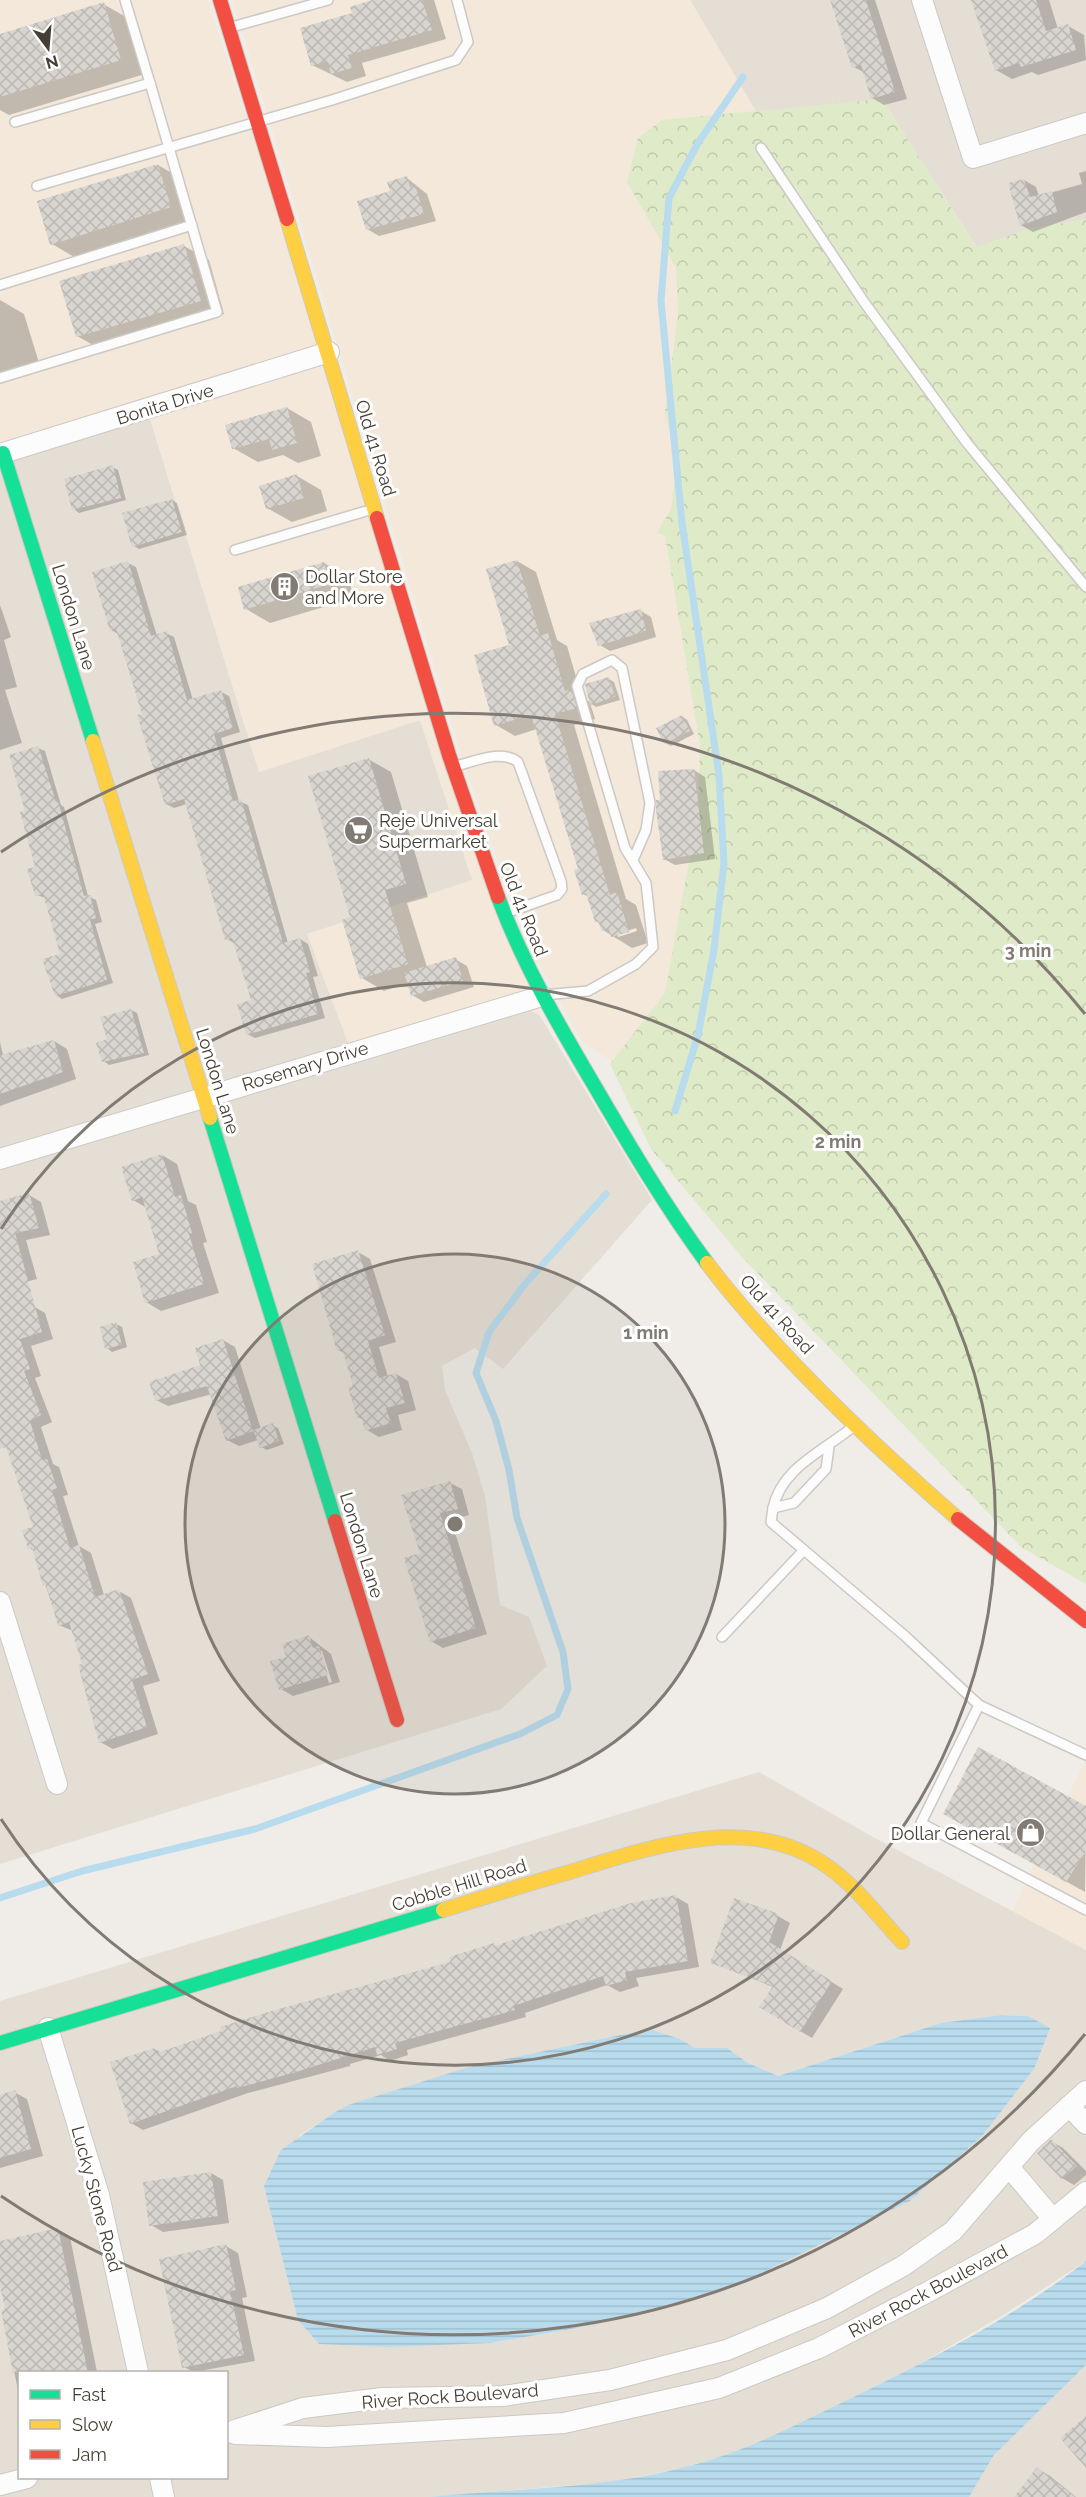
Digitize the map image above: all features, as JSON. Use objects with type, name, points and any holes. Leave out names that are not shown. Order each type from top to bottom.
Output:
[{"type":"street","name":"Old 41 Road","points":[[220,0],[329,352],[453,766],[526,965],[542,996],[624,1138],[705,1259],[753,1317],[856,1425],[965,1527],[1086,1621]]},
{"type":"street","points":[[922,0],[973,158],[1086,123]]},
{"type":"street","name":"Bonita Drive","points":[[1,451],[329,352]]},
{"type":"street","name":"London Lane","points":[[1,451],[397,1720]]},
{"type":"street","name":"Rosemary Drive","points":[[0,1159],[203,1096],[542,996]]},
{"type":"street","points":[[0,1602],[57,1784]]},
{"type":"street","name":"Cobble Hill Road","points":[[0,2043],[640,1850],[708,1838],[767,1842],[796,1849],[821,1861],[902,1942]]},
{"type":"street","name":"Lucky Stone Road","points":[[48,2028],[99,2195],[138,2371]]},
{"type":"street","name":"River Rock Boulevard","points":[[228,2432],[303,2408],[382,2398],[503,2396],[610,2380],[728,2350],[827,2308],[903,2266],[953,2231],[1031,2141],[1086,2091]]},
{"type":"street","points":[[1069,2106],[1086,2124]]},
{"type":"street","points":[[1009,2167],[1053,2219]]},
{"type":"street","name":"River Rock Boulevard","points":[[228,2433],[327,2437],[564,2423],[720,2388],[830,2343],[1035,2234],[1086,2192]]},
{"type":"street","points":[[0,2486],[24,2479]]},
{"type":"street","points":[[160,2479],[164,2497]]},
{"type":"lane","points":[[0,378],[217,312],[125,0]]},
{"type":"lane","points":[[229,28],[328,0]]},
{"type":"lane","points":[[37,186],[332,100],[456,60],[468,42],[457,0]]},
{"type":"lane","points":[[15,122],[150,82]]},
{"type":"lane","points":[[761,148],[864,302],[967,443],[1086,588]]},
{"type":"lane","points":[[0,285],[192,225]]},
{"type":"lane","points":[[235,550],[375,508]]},
{"type":"lane","points":[[542,996],[588,991],[636,964],[653,947],[646,883],[626,849],[577,686],[583,674],[612,660],[622,668],[650,803],[646,830],[633,860]]},
{"type":"lane","points":[[453,766],[510,756],[523,770],[562,889],[557,895],[506,913]]},
{"type":"lane","points":[[856,1425],[829,1447],[811,1455],[777,1490],[771,1522],[905,1636],[979,1705],[1086,1755]]},
{"type":"lane","points":[[773,1508],[794,1503],[826,1469],[829,1447]]},
{"type":"lane","points":[[722,1637],[804,1551]]},
{"type":"lane","points":[[979,1705],[921,1823],[1086,1910]]},
{"type":"shaded area","points":[[0,0],[208,0],[540,1016],[512,999],[351,1051],[307,934],[472,880],[420,720],[259,772],[147,406],[0,452]]},
{"type":"shaded area","points":[[233,0],[690,0],[757,113],[736,115],[627,182],[676,268],[678,314],[665,411],[676,467],[671,509],[657,533],[665,535],[700,746],[698,811],[665,994],[612,1061],[582,1042],[537,960],[493,848],[460,751]]},
{"type":"shaded area","points":[[690,0],[1086,0],[1086,219],[1028,229],[977,248],[882,99],[757,113]]},
{"type":"shaded area","points":[[146,406],[259,772],[420,720],[473,881],[307,934],[512,999],[540,1016],[652,1200],[503,1369],[475,1348],[442,1366],[445,1390],[472,1453],[485,1496],[500,1605],[529,1617],[547,1666],[501,1709],[0,1864],[0,452]]},
{"type":"shaded area","points":[[1086,1759],[1086,1950],[1012,1911]]},
{"type":"shaded area","points":[[759,1772],[873,1837],[1086,1950],[1086,2261],[1005,2314],[901,2375],[743,2451],[688,2467],[611,2482],[429,2497],[0,2497],[0,2001]],"holes":[[[1001,2015],[1028,2016],[1034,2069],[983,2135],[910,2201],[726,2290],[588,2326],[490,2343],[298,2320],[274,2223],[299,2136],[332,2114],[469,2067],[680,2039],[695,2048],[727,2048],[748,2063],[778,2076],[941,2023]]]},
{"type":"shaded area","points":[[1086,2365],[1086,2497],[969,2497],[994,2455]]},
{"type":"green space","points":[[882,99],[976,247],[1028,229],[1086,219],[1086,1584],[1021,1547],[742,1257],[651,1149],[610,1064],[665,993],[698,811],[700,746],[665,535],[657,533],[671,509],[676,467],[665,411],[678,314],[676,268],[627,182],[638,138],[662,120]]},
{"type":"water","points":[[1001,2015],[1028,2016],[1050,2028],[1034,2069],[983,2135],[910,2201],[726,2290],[588,2326],[490,2343],[388,2347],[319,2344],[298,2320],[264,2186],[281,2150],[348,2105],[469,2067],[649,2029],[680,2039],[695,2048],[727,2048],[748,2063],[778,2076],[941,2023]]},
{"type":"water","points":[[1086,2261],[1086,2365],[994,2455],[969,2497],[429,2497],[593,2484],[657,2474],[708,2461],[763,2440],[965,2340],[1028,2302]]},
{"type":"building","points":[[372,0],[422,0],[432,30],[348,55],[352,68],[331,74],[327,61],[311,66],[300,28],[352,13],[350,7]]},
{"type":"building","points":[[830,0],[866,0],[895,92],[871,99],[861,65],[852,68]]},
{"type":"building","points":[[971,0],[1036,0],[1046,31],[1068,24],[1076,50],[1021,67],[1019,63],[995,71]]},
{"type":"building","points":[[104,2],[121,60],[0,97],[0,34]]},
{"type":"building","points":[[158,164],[171,207],[50,245],[37,201]]},
{"type":"building","points":[[407,176],[410,187],[415,185],[424,214],[366,230],[357,201],[390,191],[387,182]]},
{"type":"building","points":[[1024,179],[1030,197],[1052,191],[1057,212],[1020,226],[1008,183]]},
{"type":"building","points":[[184,244],[201,301],[76,337],[59,281]]},
{"type":"building","points":[[287,407],[297,443],[272,450],[269,439],[232,449],[225,425]]},
{"type":"building","points":[[113,465],[121,498],[72,510],[64,479]]},
{"type":"building","points":[[297,474],[304,498],[266,509],[259,486]]},
{"type":"building","points":[[172,499],[182,532],[132,547],[122,513]]},
{"type":"building","points":[[517,560],[540,636],[548,633],[565,691],[571,689],[577,708],[555,714],[610,895],[617,892],[629,932],[611,937],[609,929],[602,931],[598,921],[595,922],[586,893],[582,895],[574,870],[578,869],[531,715],[494,726],[474,655],[509,645],[486,569]]},
{"type":"building","points":[[128,561],[151,636],[167,631],[187,700],[221,690],[233,728],[214,734],[233,801],[241,799],[283,943],[300,938],[310,972],[306,973],[318,1014],[246,1035],[237,1004],[251,1000],[232,938],[225,940],[184,799],[165,805],[137,715],[142,714],[116,629],[110,631],[92,572]]},
{"type":"building","name":"Dollar Store and More","points":[[324,562],[330,584],[244,610],[238,587]]},
{"type":"building","points":[[641,609],[646,631],[598,646],[589,623]]},
{"type":"building","points":[[609,677],[615,697],[590,705],[585,684]]},
{"type":"building","points":[[682,715],[690,731],[664,744],[656,728]]},
{"type":"building","points":[[38,746],[56,802],[58,801],[84,896],[90,895],[96,918],[90,920],[107,980],[55,996],[42,959],[60,954],[43,894],[35,896],[27,869],[35,867],[20,812],[25,811],[9,755]]},
{"type":"building","points":[[369,758],[406,884],[385,890],[408,964],[360,979],[342,920],[350,917],[308,776]]},
{"type":"building","points":[[694,769],[704,853],[663,860],[656,810],[656,800],[660,800],[658,771]]},
{"type":"building","points":[[456,957],[463,981],[411,996],[404,973]]},
{"type":"building","points":[[131,1009],[144,1053],[102,1062],[96,1043],[107,1039],[100,1017]]},
{"type":"building","points":[[54,1040],[63,1072],[0,1094],[0,1055]]},
{"type":"building","points":[[162,1154],[175,1197],[181,1195],[192,1233],[189,1234],[204,1284],[145,1303],[133,1262],[159,1254],[142,1197],[132,1201],[121,1167]]},
{"type":"building","points":[[29,1193],[39,1228],[15,1233],[42,1332],[20,1339],[30,1369],[24,1371],[41,1415],[30,1421],[42,1460],[47,1459],[57,1488],[52,1490],[70,1548],[79,1545],[95,1597],[119,1589],[148,1674],[132,1680],[147,1727],[99,1743],[78,1665],[82,1664],[69,1622],[58,1626],[46,1585],[43,1586],[32,1548],[28,1549],[22,1530],[33,1527],[6,1447],[0,1449],[0,1201]]},
{"type":"building","points":[[358,1250],[385,1335],[368,1341],[379,1378],[396,1373],[405,1403],[386,1408],[391,1423],[365,1431],[361,1416],[357,1418],[348,1387],[353,1385],[342,1349],[337,1351],[312,1264]]},
{"type":"building","points":[[116,1322],[122,1345],[105,1349],[100,1327]]},
{"type":"building","points":[[223,1339],[253,1431],[226,1441],[207,1386],[155,1401],[149,1382],[200,1365],[195,1348]]},
{"type":"building","points":[[273,1423],[279,1441],[260,1448],[253,1430]]},
{"type":"building","points":[[450,1481],[458,1509],[440,1513],[476,1628],[430,1642],[404,1558],[420,1553],[401,1495]]},
{"type":"building","points":[[309,1635],[313,1648],[319,1646],[328,1675],[279,1690],[270,1661],[286,1657],[282,1644]]},
{"type":"building","name":"Dollar General","points":[[978,1747],[1086,1806],[1086,1851],[1066,1882],[943,1814]]},
{"type":"building","points":[[676,1895],[688,1961],[625,1972],[627,1980],[606,1986],[603,1976],[513,2006],[515,2010],[395,2043],[397,2049],[377,2055],[375,2047],[293,2073],[237,2088],[237,2086],[130,2124],[110,2062],[155,2048],[157,2053],[221,2031],[220,2027],[450,1962],[449,1957],[494,1943],[494,1946],[631,1903]]},
{"type":"building","points":[[734,1898],[779,1914],[769,1942],[832,1981],[800,2032],[759,2007],[773,1986],[710,1963]]},
{"type":"building","points":[[15,2090],[31,2149],[0,2158],[0,2095]]},
{"type":"building","points":[[1051,2139],[1077,2166],[1061,2179],[1037,2153]]},
{"type":"building","points":[[211,2172],[218,2216],[149,2226],[143,2182]]},
{"type":"building","points":[[58,2228],[88,2371],[18,2371],[18,2373],[13,2373],[1,2310],[5,2309],[0,2285],[0,2241]]},
{"type":"building","points":[[226,2244],[236,2290],[230,2291],[244,2355],[182,2368],[159,2259]]},
{"type":"building","points":[[1086,2416],[1086,2468],[1060,2438]]},
{"type":"building","points":[[1037,2467],[1075,2497],[1014,2497]]},
{"type":"waterway","points":[[675,1111],[698,1035],[714,950],[724,863],[719,775],[682,523],[661,301],[669,198],[698,143],[743,77]]},
{"type":"waterway","points":[[0,1898],[82,1871],[255,1829],[520,1734],[557,1715],[568,1689],[563,1652],[517,1518],[509,1470],[496,1421],[476,1373],[489,1332],[525,1284],[606,1194]]},
{"type":"traffic: fast","points":[[3,453],[93,741]]},
{"type":"traffic: fast","points":[[498,897],[530,970],[567,1039],[648,1175],[707,1263]]},
{"type":"traffic: fast","points":[[210,1118],[335,1521]]},
{"type":"traffic: fast","points":[[0,2043],[443,1910]]},
{"type":"traffic: slow","points":[[287,219],[377,518]]},
{"type":"traffic: slow","points":[[93,741],[210,1118]]},
{"type":"traffic: slow","points":[[707,1263],[763,1331],[826,1397],[958,1519]]},
{"type":"traffic: slow","points":[[443,1910],[631,1853],[664,1845],[729,1837],[761,1840],[792,1847],[821,1862],[844,1879],[902,1942]]},
{"type":"traffic: jam","points":[[220,0],[287,219]]},
{"type":"traffic: jam","points":[[377,518],[449,755],[498,897]]},
{"type":"traffic: jam","points":[[958,1519],[1086,1621]]},
{"type":"traffic: jam","points":[[335,1521],[397,1720]]},
{"type":"place","name":"Dollar Store and More","points":[[284,586]]},
{"type":"place","name":"Reje Universal Supermarket","points":[[358,830]]},
{"type":"place","name":"Dollar General","points":[[1031,1833]]}]
